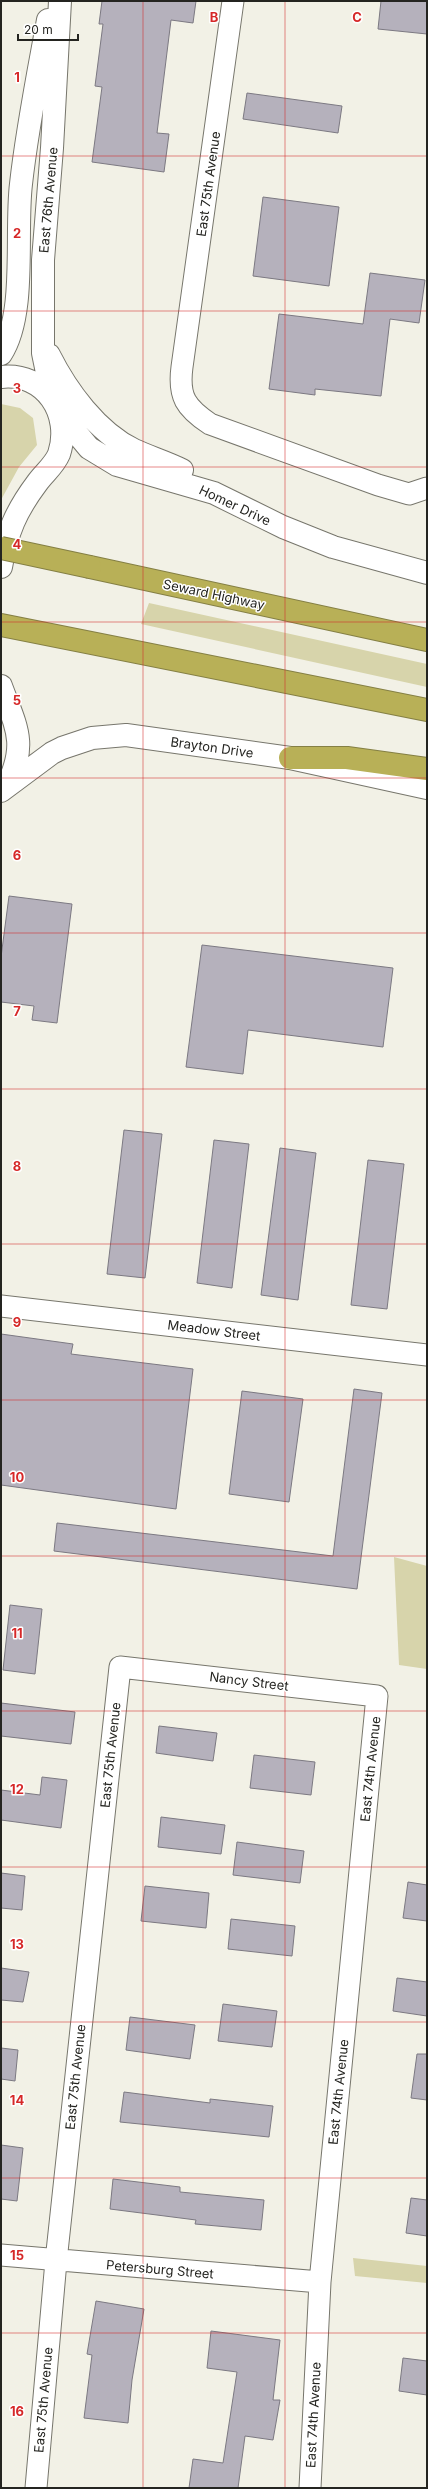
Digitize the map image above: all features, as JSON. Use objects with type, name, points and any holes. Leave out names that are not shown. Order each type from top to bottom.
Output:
[{"type":"highway","name":"Seward Highway","points":[[1,548],[427,640]]},
{"type":"highway","points":[[1,625],[427,710]]},
{"type":"highway","points":[[290,758],[347,758],[427,770]]},
{"type":"street","name":"East 76th Avenue","points":[[1,354],[9,340],[15,316],[20,186],[26,140],[51,1]]},
{"type":"street","name":"East 76th Avenue","points":[[1,566],[8,531],[17,512],[58,455],[63,433],[55,404],[42,338],[43,260],[52,148],[60,1]]},
{"type":"street","name":"East 75th Avenue","points":[[233,1],[182,367],[182,395],[192,412],[210,424],[378,485],[409,494],[427,488]]},
{"type":"street","points":[[1,290],[20,186]]},
{"type":"street","points":[[42,338],[55,368],[108,434],[132,449],[187,473],[214,493]]},
{"type":"street","name":"Homer Drive","points":[[1,377],[26,378],[44,389],[78,436],[103,458],[117,465],[214,493],[283,527],[333,548],[427,573]]},
{"type":"street","points":[[1,686],[14,718],[18,735],[16,762],[4,788]]},
{"type":"street","name":"Brayton Drive","points":[[4,788],[62,748],[76,742],[108,735],[153,738],[290,758],[427,788]]},
{"type":"street","name":"Meadow Street","points":[[1,1306],[427,1355]]},
{"type":"street","name":"East 75th Avenue","points":[[36,2488],[56,2261],[120,1667]]},
{"type":"street","name":"Nancy Street","points":[[120,1667],[377,1696]]},
{"type":"street","name":"East 74th Avenue","points":[[310,2488],[320,2282],[377,1696]]},
{"type":"street","name":"Petersburg Street","points":[[1,2255],[56,2261],[320,2282]]},
{"type":"shaded area","points":[[1,404],[20,408],[33,418],[37,445],[19,467],[1,500]]},
{"type":"shaded area","points":[[149,603],[427,664],[427,687],[141,624]]},
{"type":"shaded area","points":[[394,1557],[427,1566],[427,1669],[399,1665]]},
{"type":"shaded area","points":[[353,2258],[427,2266],[427,2283],[355,2276]]},
{"type":"building","points":[[102,1],[196,1],[193,23],[171,20],[157,133],[169,134],[164,172],[92,162],[102,87],[95,86],[103,24],[99,24]]},
{"type":"building","points":[[381,1],[427,1],[427,34],[378,29]]},
{"type":"building","points":[[247,93],[342,106],[338,133],[243,119]]},
{"type":"building","points":[[263,197],[339,207],[329,286],[253,276]]},
{"type":"building","points":[[370,273],[425,280],[419,323],[390,319],[381,396],[315,389],[315,395],[269,389],[279,314],[363,324]]},
{"type":"building","points":[[9,896],[72,904],[57,1023],[32,1020],[34,1006],[1,1002],[1,957]]},
{"type":"building","points":[[202,945],[393,968],[383,1047],[248,1030],[243,1074],[186,1067]]},
{"type":"building","points":[[124,1130],[162,1134],[145,1278],[107,1274]]},
{"type":"building","points":[[214,1140],[249,1144],[232,1288],[197,1283]]},
{"type":"building","points":[[280,1148],[316,1153],[298,1300],[261,1295]]},
{"type":"building","points":[[368,1160],[404,1164],[387,1309],[351,1305]]},
{"type":"building","points":[[1,1334],[73,1344],[71,1354],[193,1369],[176,1509],[1,1485]]},
{"type":"building","points":[[354,1389],[382,1393],[357,1589],[54,1551],[57,1523],[333,1556]]},
{"type":"building","points":[[242,1391],[303,1399],[289,1502],[229,1494]]},
{"type":"building","points":[[10,1605],[42,1609],[35,1674],[3,1670]]},
{"type":"building","points":[[1,1703],[75,1712],[71,1744],[1,1736]]},
{"type":"building","points":[[159,1726],[217,1733],[213,1761],[156,1753]]},
{"type":"building","points":[[254,1755],[315,1762],[311,1795],[250,1788]]},
{"type":"building","points":[[42,1777],[67,1780],[61,1828],[1,1820],[1,1790],[40,1795]]},
{"type":"building","points":[[161,1817],[225,1825],[221,1854],[158,1847]]},
{"type":"building","points":[[237,1842],[304,1851],[300,1883],[233,1875]]},
{"type":"building","points":[[1,1873],[25,1876],[22,1910],[1,1908]]},
{"type":"building","points":[[408,1882],[427,1885],[427,1921],[403,1918]]},
{"type":"building","points":[[145,1886],[209,1893],[206,1928],[141,1921]]},
{"type":"building","points":[[231,1919],[295,1926],[292,1956],[228,1949]]},
{"type":"building","points":[[1,1968],[29,1972],[23,2002],[1,2000]]},
{"type":"building","points":[[397,1978],[427,1982],[427,2016],[393,2011]]},
{"type":"building","points":[[223,2004],[277,2011],[272,2047],[218,2041]]},
{"type":"building","points":[[130,2017],[195,2025],[190,2059],[126,2050]]},
{"type":"building","points":[[1,2048],[18,2050],[15,2081],[1,2079]]},
{"type":"building","points":[[417,2054],[427,2054],[427,2100],[411,2098]]},
{"type":"building","points":[[124,2092],[210,2103],[210,2099],[273,2106],[269,2137],[120,2122]]},
{"type":"building","points":[[1,2145],[23,2148],[17,2201],[1,2199]]},
{"type":"building","points":[[113,2179],[180,2187],[180,2192],[264,2200],[261,2230],[195,2224],[196,2220],[110,2209]]},
{"type":"building","points":[[411,2198],[427,2200],[427,2236],[406,2233]]},
{"type":"building","points":[[96,2301],[144,2309],[132,2380],[128,2423],[84,2418],[92,2355],[87,2354]]},
{"type":"building","points":[[211,2331],[280,2340],[273,2400],[280,2400],[273,2440],[245,2436],[238,2488],[189,2488],[193,2459],[223,2463],[237,2372],[207,2368]]},
{"type":"building","points":[[403,2358],[427,2361],[427,2395],[399,2391]]}]
